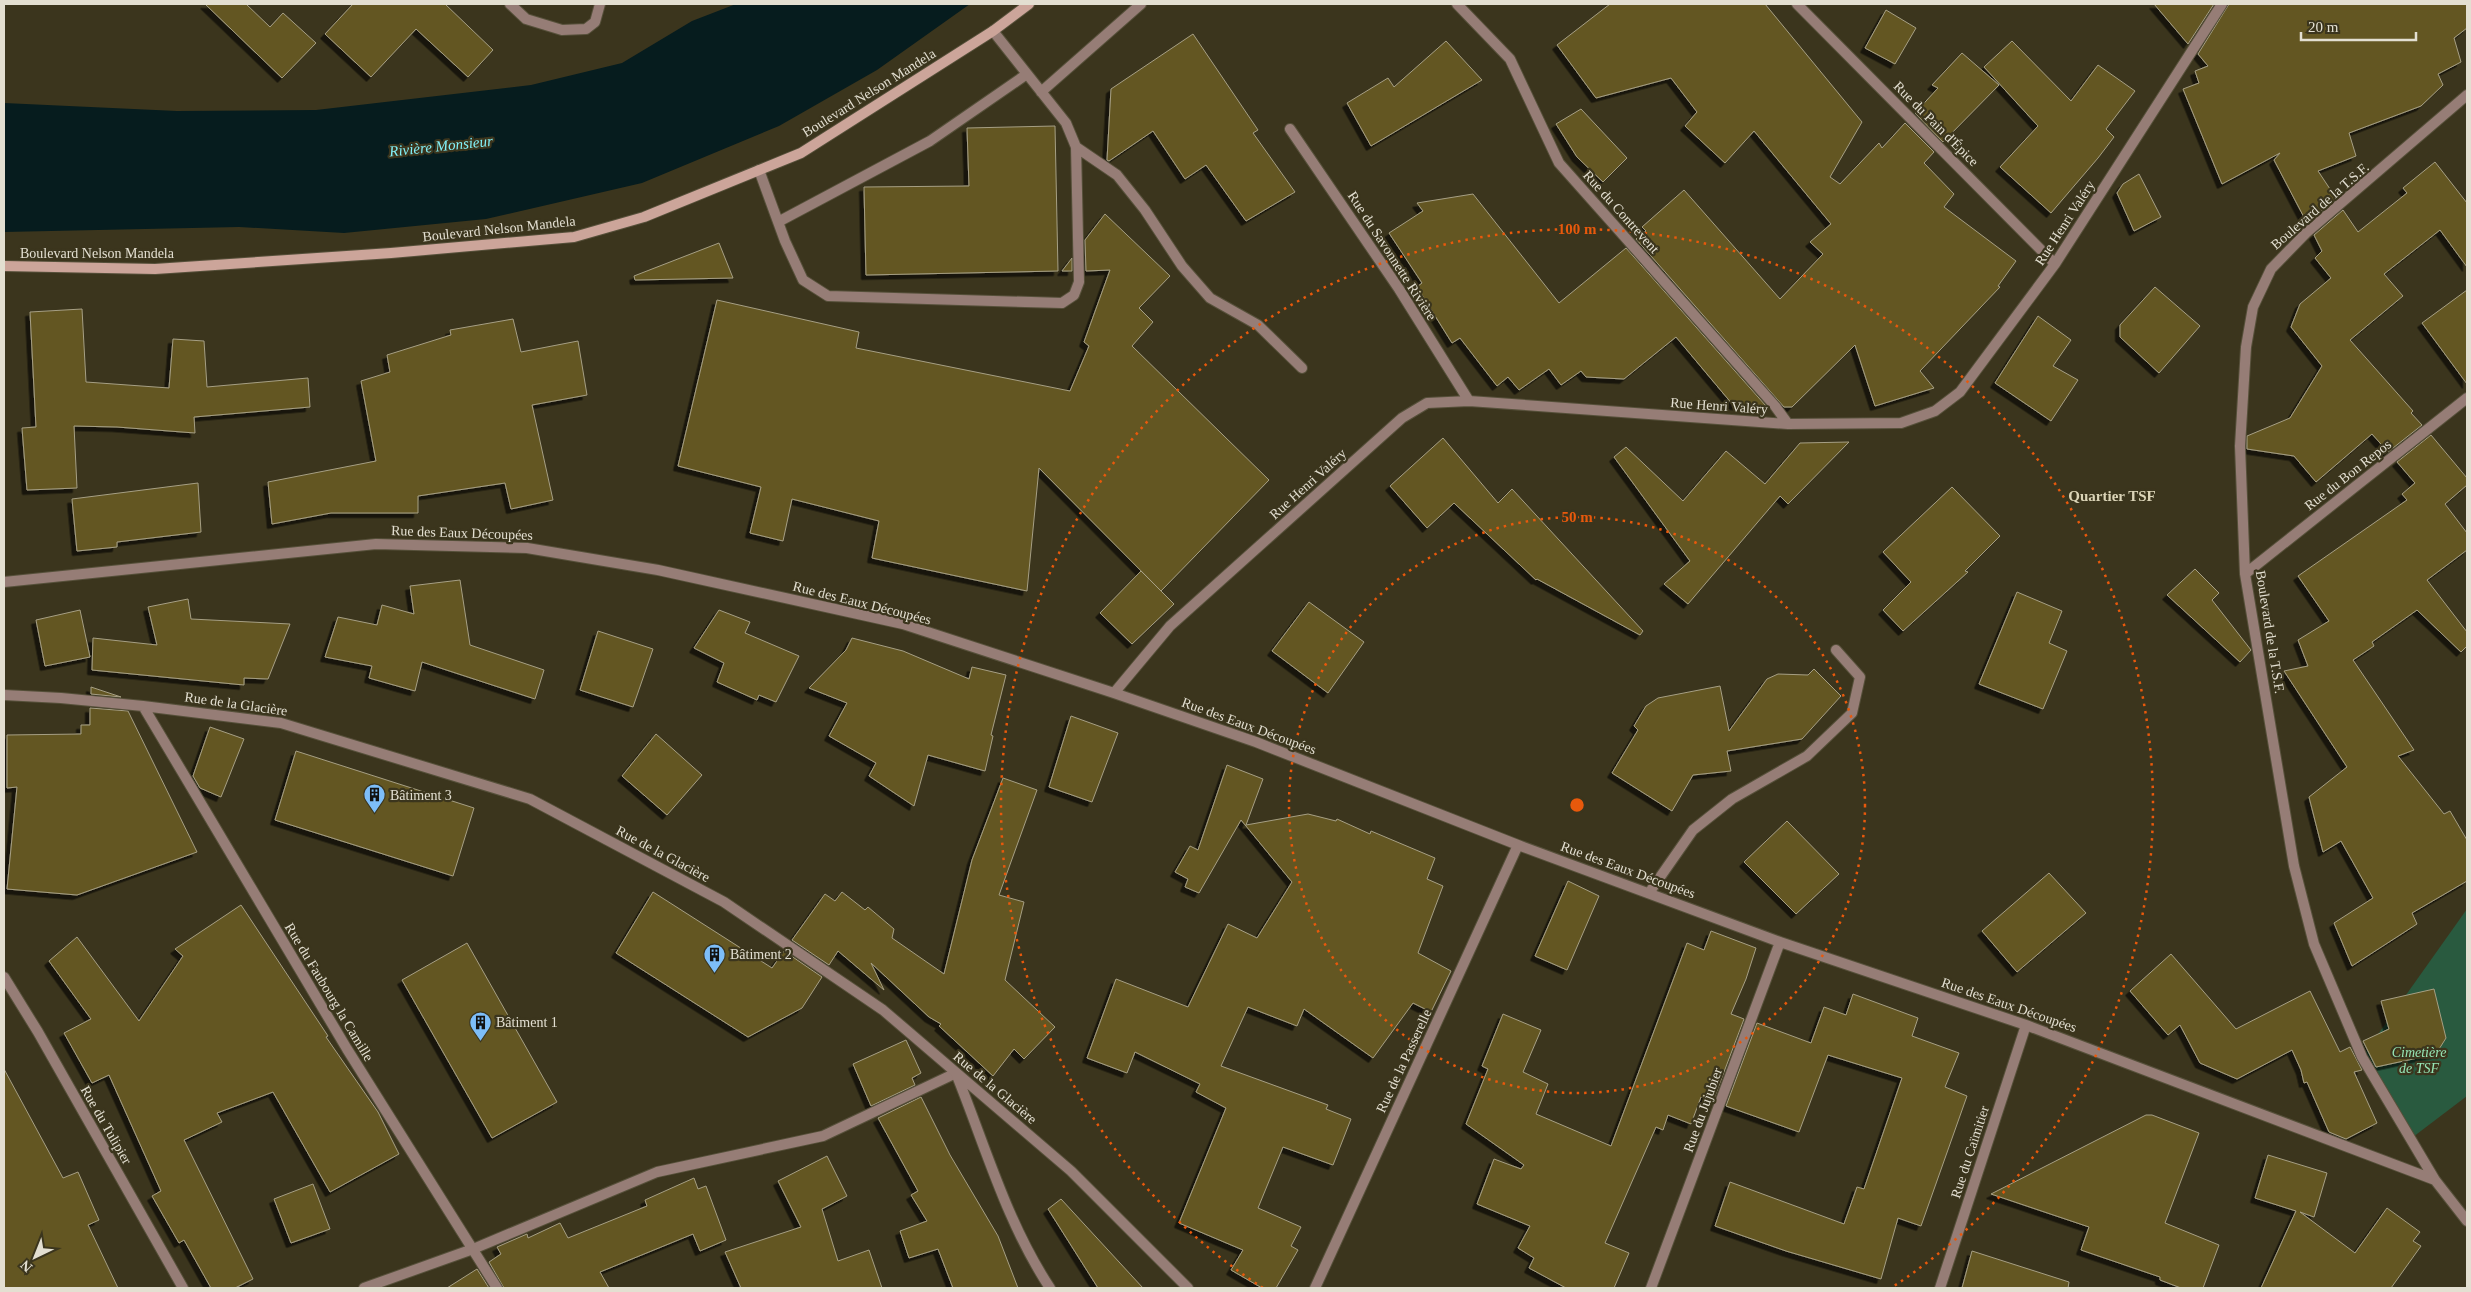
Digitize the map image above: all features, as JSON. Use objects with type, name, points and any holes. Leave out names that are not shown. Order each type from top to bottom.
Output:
[{"type":"street","points":[[510,4],[526,18],[562,30],[586,29],[595,22],[600,4]]},
{"type":"street","name":"Boulevard Nelson Mandela","points":[[4,266],[155,269],[392,253],[574,237],[644,217],[801,153],[993,31],[1029,4]]},
{"type":"street","points":[[1041,92],[1141,4]]},
{"type":"street","name":"Rue du Contrevent","points":[[1457,4],[1510,59],[1559,163],[1775,406],[1788,424]]},
{"type":"street","name":"Rue du Pain d'Épice","points":[[1797,4],[2055,264]]},
{"type":"street","name":"Rue Henri Valéry","points":[[1114,693],[1170,626],[1402,418],[1427,403],[1468,401],[1788,424],[1901,423],[1935,411],[1960,392],[2055,264],[2222,4]]},
{"type":"street","points":[[759,170],[778,222],[803,280],[828,296],[1062,303],[1074,295],[1079,282],[1076,147],[1066,123],[993,31]]},
{"type":"street","points":[[778,222],[930,141],[1027,74]]},
{"type":"street","name":"Boulevard de la T.S.F.","points":[[2467,95],[2306,233],[2271,269],[2253,307],[2246,347],[2240,446],[2245,574],[2294,866],[2314,944],[2362,1057],[2435,1180],[2467,1221]]},
{"type":"street","name":"Rue du Savonnette Rivière","points":[[1290,129],[1399,288],[1468,401]]},
{"type":"street","points":[[1076,147],[1117,175],[1145,210],[1182,266],[1210,298],[1258,325],[1302,368]]},
{"type":"street","name":"Rue du Bon Repos","points":[[2245,574],[2467,398]]},
{"type":"street","name":"Rue des Eaux Découpées","points":[[4,582],[376,544],[527,548],[658,570],[903,624],[1256,742],[1518,845],[1780,942],[2026,1024],[2435,1180]]},
{"type":"street","points":[[1649,893],[1693,830],[1732,799],[1807,756],[1852,713],[1860,677],[1836,650]]},
{"type":"street","name":"Rue de la Glacière","points":[[4,695],[143,706],[281,723],[530,799],[724,902],[883,1010],[1070,1171],[1188,1288]]},
{"type":"street","name":"Rue du Faubourg la Camille","points":[[143,706],[347,1049],[497,1288]]},
{"type":"street","name":"Rue de la Passerelle","points":[[1315,1288],[1518,845]]},
{"type":"street","name":"Rue du Jujubier","points":[[1651,1288],[1780,942]]},
{"type":"street","name":"Rue du Tulipier","points":[[4,977],[38,1032],[183,1288]]},
{"type":"street","name":"Rue du Caïmitier","points":[[1940,1288],[2026,1024]]},
{"type":"street","points":[[364,1288],[473,1249],[657,1172],[823,1136],[956,1073],[981,1135],[997,1186],[1036,1267],[1050,1288]]},
{"type":"green space","name":"Cimetière de TSF","points":[[2467,909],[2467,1096],[2409,1140],[2362,1057]]},
{"type":"water","name":"Rivière Monsieur","points":[[736,4],[970,4],[877,70],[779,126],[642,183],[486,219],[344,233],[239,227],[4,232],[4,103],[177,111],[316,110],[531,85],[622,63],[692,21]]},
{"type":"building","points":[[205,4],[246,4],[270,27],[283,13],[316,43],[282,78]]},
{"type":"building","points":[[353,4],[445,4],[493,50],[468,77],[416,29],[371,77],[325,34]]},
{"type":"building","points":[[1610,4],[1765,4],[1862,122],[1830,177],[1840,184],[1879,143],[1882,148],[1905,123],[1934,152],[1924,163],[1954,194],[1944,207],[2016,261],[1998,286],[2000,287],[1920,371],[1934,388],[1875,406],[1855,345],[1792,407],[1784,407],[1636,239],[1646,231],[1642,227],[1684,190],[1780,299],[1823,254],[1810,242],[1831,224],[1754,131],[1725,163],[1685,126],[1697,112],[1671,78],[1596,98],[1557,45]]},
{"type":"building","points":[[2154,4],[2214,4],[2188,44]]},
{"type":"building","points":[[2229,4],[2467,4],[2467,28],[2454,38],[2461,62],[2438,74],[2443,85],[2421,106],[2349,133],[2356,156],[2318,171],[2336,198],[2307,223],[2274,160],[2280,153],[2222,184],[2183,89],[2199,83],[2195,71],[2208,66],[2198,54]]},
{"type":"building","points":[[1886,10],[1916,28],[1895,64],[1865,48]]},
{"type":"building","points":[[1193,34],[1258,130],[1253,133],[1295,192],[1246,221],[1206,165],[1185,179],[1153,131],[1109,161],[1107,160],[1111,89]]},
{"type":"building","points":[[1446,41],[1482,80],[1371,146],[1347,103],[1388,78],[1394,87]]},
{"type":"building","points":[[2012,41],[2071,101],[2098,65],[2135,91],[2106,129],[2114,137],[2051,213],[2000,167],[2038,126],[1984,67]]},
{"type":"building","points":[[1962,53],[1999,85],[1943,142],[1915,113],[1938,88],[1932,85]]},
{"type":"building","points":[[1581,109],[1627,158],[1603,182],[1577,157],[1556,124]]},
{"type":"building","points":[[1055,126],[1058,271],[866,275],[864,187],[969,186],[967,128]]},
{"type":"building","points":[[2435,162],[2467,203],[2467,267],[2440,230],[2384,274],[2403,296],[2350,340],[2413,411],[2411,413],[2422,425],[2388,452],[2372,434],[2316,482],[2294,456],[2247,449],[2247,436],[2290,418],[2322,366],[2291,327],[2300,304],[2331,278],[2315,258],[2322,251],[2314,235],[2343,210],[2358,232],[2407,193],[2403,188]]},
{"type":"building","points":[[2139,174],[2161,217],[2134,231],[2117,193],[2123,184]]},
{"type":"building","points":[[1473,194],[1559,303],[1626,248],[1766,406],[1733,405],[1676,337],[1624,379],[1586,377],[1581,371],[1561,385],[1549,369],[1519,390],[1508,377],[1497,386],[1460,338],[1452,343],[1417,287],[1422,283],[1389,233],[1423,211],[1417,203]]},
{"type":"building","points":[[1105,214],[1170,276],[1139,308],[1153,322],[1132,346],[1269,480],[1161,591],[1039,468],[1027,591],[872,558],[879,521],[792,499],[783,541],[750,533],[761,487],[678,466],[717,300],[859,332],[856,348],[1070,391],[1089,346],[1084,342],[1110,270],[1086,271],[1085,240]]},
{"type":"building","points":[[719,243],[733,278],[635,280],[634,276]]},
{"type":"building","points":[[1072,258],[1072,271],[1062,271]]},
{"type":"building","points":[[2155,287],[2200,326],[2159,373],[2120,337],[2120,325]]},
{"type":"building","points":[[2467,290],[2467,384],[2422,323]]},
{"type":"building","points":[[82,309],[86,382],[169,388],[173,339],[204,341],[207,387],[308,378],[310,407],[194,417],[195,433],[74,426],[77,488],[27,490],[22,428],[36,427],[30,312]]},
{"type":"building","points":[[2038,316],[2071,340],[2053,366],[2078,380],[2051,421],[1995,383]]},
{"type":"building","points":[[513,319],[521,352],[578,341],[587,395],[532,405],[553,500],[511,509],[505,483],[418,496],[418,513],[331,513],[272,524],[268,482],[376,461],[361,381],[390,372],[387,355],[451,335],[450,330]]},
{"type":"building","points":[[2431,435],[2467,478],[2467,485],[2445,504],[2467,533],[2467,550],[2427,580],[2467,632],[2467,646],[2461,652],[2417,610],[2372,642],[2374,646],[2353,660],[2414,750],[2398,756],[2444,814],[2450,811],[2467,840],[2467,881],[2412,913],[2417,924],[2352,966],[2334,923],[2373,898],[2341,841],[2323,852],[2309,797],[2347,767],[2284,671],[2308,666],[2298,640],[2329,621],[2298,576],[2407,500],[2402,494],[2415,483],[2397,462]]},
{"type":"building","points":[[1443,438],[1498,503],[1512,489],[1643,631],[1640,635],[1536,580],[1454,503],[1427,528],[1390,486]]},
{"type":"building","points":[[1849,442],[1788,504],[1780,496],[1688,604],[1664,584],[1690,561],[1614,457],[1626,447],[1683,501],[1726,451],[1765,484],[1800,443]]},
{"type":"building","points":[[198,483],[201,532],[117,542],[117,547],[77,551],[72,499]]},
{"type":"building","points":[[1952,487],[2000,536],[1965,571],[1968,572],[1903,631],[1883,610],[1911,582],[1883,552]]},
{"type":"building","points":[[2195,569],[2219,593],[2212,600],[2251,650],[2240,662],[2167,595]]},
{"type":"building","points":[[1141,571],[1174,604],[1132,644],[1100,613]]},
{"type":"building","points":[[460,580],[470,645],[544,670],[535,699],[422,662],[415,691],[369,678],[372,666],[325,657],[338,617],[377,625],[382,605],[414,614],[410,586]]},
{"type":"building","points":[[2017,592],[2062,611],[2049,643],[2067,651],[2043,709],[1979,684]]},
{"type":"building","points":[[188,599],[191,619],[290,624],[268,679],[244,678],[244,685],[92,670],[93,638],[157,645],[148,607]]},
{"type":"building","points":[[1309,602],[1364,642],[1328,693],[1272,651]]},
{"type":"building","points":[[80,610],[90,657],[45,666],[36,620]]},
{"type":"building","points":[[719,610],[750,622],[745,633],[799,656],[776,702],[759,695],[757,700],[717,682],[724,663],[694,648]]},
{"type":"building","points":[[598,631],[653,649],[633,707],[580,690]]},
{"type":"building","points":[[852,638],[903,651],[969,679],[972,667],[1006,675],[991,735],[993,736],[985,771],[928,755],[914,806],[869,776],[876,763],[829,736],[847,703],[809,688],[846,650]]},
{"type":"building","points":[[1814,669],[1841,696],[1802,739],[1727,751],[1731,771],[1693,775],[1672,811],[1612,773],[1638,730],[1634,726],[1646,706],[1658,698],[1720,686],[1729,731],[1767,679],[1778,674],[1808,675]]},
{"type":"building","points":[[91,687],[121,697],[91,694]]},
{"type":"building","points":[[90,708],[128,711],[197,852],[77,895],[7,889],[17,787],[7,788],[7,735],[81,734],[81,725],[90,725]]},
{"type":"building","points":[[1071,716],[1118,733],[1092,802],[1049,787]]},
{"type":"building","points":[[210,727],[244,739],[221,797],[200,788],[193,776]]},
{"type":"building","points":[[656,734],[702,775],[667,815],[622,776]]},
{"type":"building","name":"Bâtiment 3","points":[[296,751],[474,808],[453,876],[275,820]]},
{"type":"building","points":[[1227,765],[1263,779],[1246,825],[1308,814],[1336,821],[1337,819],[1370,834],[1371,831],[1435,858],[1427,879],[1443,886],[1418,953],[1451,971],[1431,1012],[1413,1003],[1373,1058],[1304,1009],[1297,1026],[1248,1007],[1221,1066],[1328,1105],[1326,1109],[1351,1119],[1333,1165],[1283,1147],[1258,1208],[1301,1227],[1291,1246],[1298,1250],[1276,1288],[1262,1288],[1231,1270],[1243,1250],[1179,1223],[1226,1108],[1196,1092],[1200,1084],[1135,1052],[1127,1073],[1087,1058],[1116,979],[1188,1007],[1228,924],[1257,938],[1292,882],[1241,820],[1199,893],[1185,887],[1188,879],[1175,872],[1190,846],[1198,850]]},
{"type":"building","points":[[1003,778],[1037,790],[999,895],[1024,902],[1005,980],[1055,1027],[1024,1059],[1014,1049],[993,1076],[939,1026],[941,1024],[929,1017],[871,963],[884,990],[838,951],[829,965],[792,940],[825,894],[835,901],[842,892],[865,910],[868,907],[894,929],[892,938],[944,974],[972,860]]},
{"type":"building","points":[[1787,821],[1839,874],[1796,914],[1744,862]]},
{"type":"building","points":[[2049,873],[2086,913],[2017,972],[1982,931]]},
{"type":"building","points":[[1568,881],[1599,896],[1567,970],[1535,956]]},
{"type":"building","name":"Bâtiment 2","points":[[653,892],[772,968],[784,951],[822,977],[802,1008],[748,1037],[616,953]]},
{"type":"building","points":[[241,905],[328,1036],[326,1037],[378,1112],[399,1154],[330,1192],[273,1092],[217,1113],[222,1122],[184,1140],[253,1279],[235,1288],[211,1288],[184,1240],[179,1243],[152,1196],[161,1191],[109,1075],[92,1083],[64,1033],[91,1019],[49,961],[77,937],[139,1021],[183,956],[175,949]]},
{"type":"building","points":[[1711,931],[1756,948],[1746,979],[1731,1014],[1744,1019],[1713,1101],[1701,1097],[1691,1124],[1668,1115],[1663,1130],[1656,1127],[1605,1243],[1629,1253],[1614,1288],[1566,1288],[1529,1268],[1534,1258],[1518,1248],[1530,1226],[1477,1204],[1494,1159],[1521,1169],[1524,1165],[1466,1124],[1488,1069],[1482,1066],[1503,1014],[1541,1030],[1523,1072],[1548,1084],[1536,1114],[1611,1146],[1687,943],[1704,950]]},
{"type":"building","name":"Bâtiment 1","points":[[467,943],[557,1102],[492,1138],[402,980]]},
{"type":"building","points":[[2171,954],[2236,1029],[2310,991],[2340,1052],[2350,1047],[2362,1070],[2354,1072],[2377,1123],[2346,1139],[2329,1132],[2307,1082],[2304,1083],[2301,1070],[2292,1050],[2237,1079],[2200,1063],[2180,1025],[2168,1035],[2130,991]]},
{"type":"building","points":[[2434,989],[2446,1038],[2436,1054],[2376,1067],[2363,1041],[2389,1029],[2381,1001]]},
{"type":"building","points":[[1853,994],[1918,1018],[1912,1036],[1959,1053],[1945,1087],[1967,1096],[1921,1226],[1898,1218],[1881,1279],[1786,1251],[1715,1226],[1730,1182],[1844,1224],[1857,1187],[1864,1189],[1902,1078],[1828,1055],[1799,1132],[1726,1106],[1757,1023],[1811,1043],[1824,1007],[1846,1015]]},
{"type":"building","points":[[906,1040],[921,1073],[912,1078],[915,1085],[871,1106],[853,1064]]},
{"type":"building","points":[[4,1069],[63,1178],[78,1172],[99,1220],[88,1225],[118,1288],[4,1288]]},
{"type":"building","points":[[921,1097],[950,1155],[998,1236],[1018,1288],[953,1288],[938,1249],[909,1258],[900,1231],[927,1221],[911,1195],[918,1191],[878,1118]]},
{"type":"building","points":[[2146,1115],[2152,1115],[2199,1133],[2165,1223],[2219,1245],[2203,1288],[2181,1288],[2160,1280],[2160,1277],[2081,1250],[2089,1227],[1991,1194]]},
{"type":"building","points":[[2268,1155],[2327,1173],[2314,1217],[2300,1212],[2355,1253],[2387,1208],[2420,1232],[2413,1241],[2421,1246],[2391,1288],[2261,1288],[2296,1211],[2255,1198]]},
{"type":"building","points":[[827,1156],[847,1196],[822,1209],[838,1261],[869,1250],[882,1288],[741,1288],[725,1252],[801,1227],[778,1181]]},
{"type":"building","points":[[694,1178],[698,1189],[706,1186],[726,1240],[700,1251],[693,1234],[600,1272],[609,1288],[504,1288],[489,1262],[501,1254],[497,1247],[527,1234],[528,1238],[560,1223],[568,1238],[647,1206],[645,1200]]},
{"type":"building","points":[[313,1184],[330,1229],[291,1243],[274,1199]]},
{"type":"building","points":[[1061,1199],[1143,1288],[1098,1288],[1048,1209]]},
{"type":"building","points":[[1972,1251],[2069,1282],[2068,1288],[1962,1288]]},
{"type":"building","points":[[477,1269],[489,1288],[447,1288]]},
{"type":"place","name":"Bâtiment 3","points":[[374,814]]},
{"type":"place","name":"Bâtiment 2","points":[[714,973]]},
{"type":"place","name":"Bâtiment 1","points":[[480,1041]]},
{"type":"district","name":"Quartier TSF","points":[[2112,496]]}]
